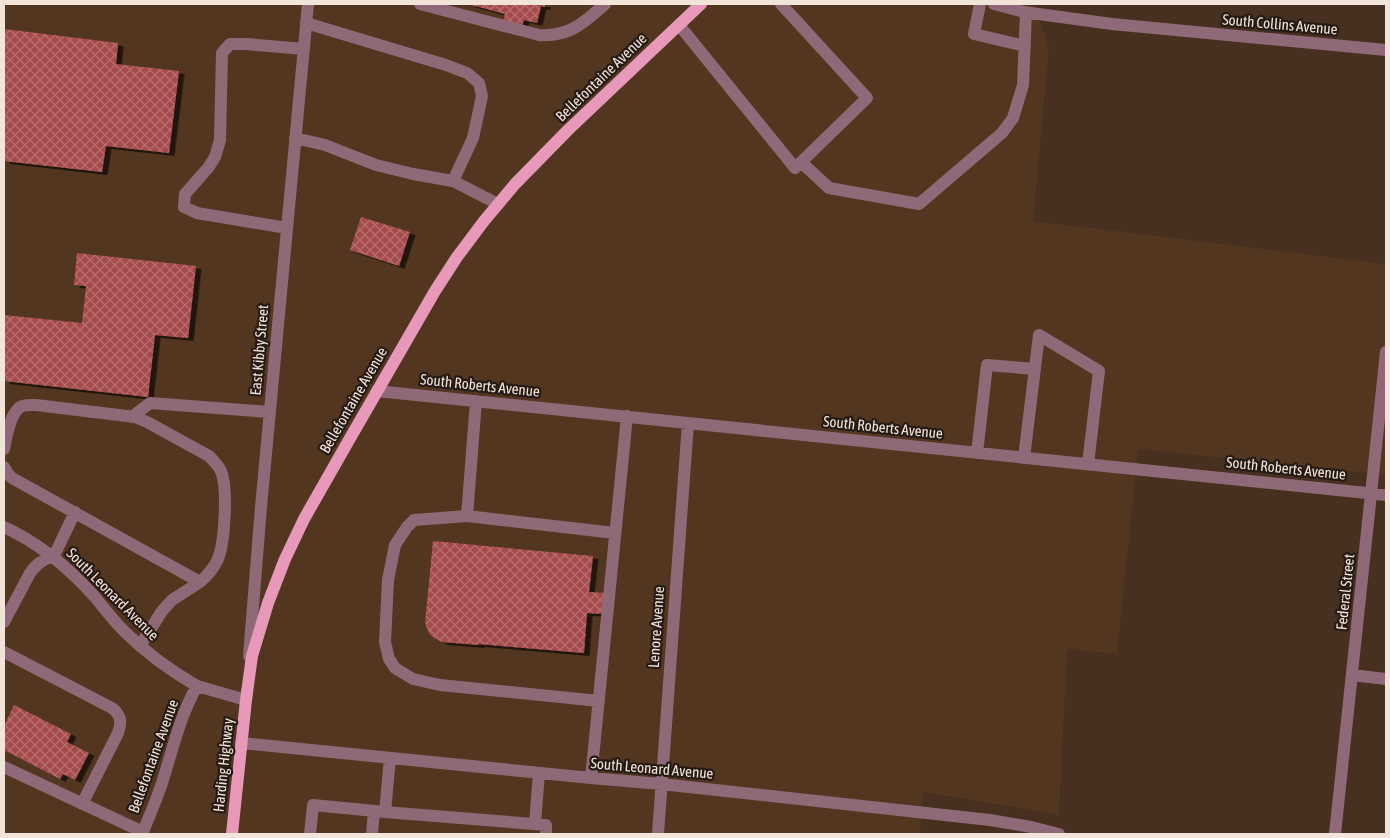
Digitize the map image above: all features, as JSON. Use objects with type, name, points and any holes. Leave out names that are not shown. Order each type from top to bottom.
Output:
[{"type":"main road","name":"Bellefontaine Avenue","points":[[246,700],[252,656],[268,603],[285,559],[304,519],[435,290],[457,257],[515,184],[568,130],[701,4]]},
{"type":"main road","name":"Harding Highway","points":[[232,834],[246,700]]},
{"type":"street","name":"East Kibby Street","points":[[246,700],[260,506],[308,4]]},
{"type":"street","points":[[420,4],[539,35],[552,36],[583,24],[605,4]]},
{"type":"street","points":[[679,25],[795,168],[867,98],[781,4]]},
{"type":"street","points":[[980,4],[974,34],[1025,46]]},
{"type":"street","name":"South Collins Avenue","points":[[994,4],[1026,12],[1112,24],[1386,50]]},
{"type":"street","points":[[801,162],[829,188],[919,204],[1002,133],[1013,118],[1023,85],[1026,12]]},
{"type":"street","points":[[306,23],[446,66],[467,74],[479,83],[482,96],[473,138],[453,181]]},
{"type":"street","points":[[287,228],[197,213],[184,207],[185,194],[208,168],[215,157],[220,140],[222,53],[230,44],[304,49]]},
{"type":"street","points":[[295,138],[325,145],[376,165],[453,181],[498,204]]},
{"type":"street","points":[[1024,458],[1040,335],[1099,371],[1088,464]]},
{"type":"street","name":"Federal Street","points":[[1336,834],[1386,352]]},
{"type":"street","points":[[977,453],[987,365],[1035,370]]},
{"type":"street","name":"South Roberts Avenue","points":[[377,391],[1386,495]]},
{"type":"street","points":[[467,516],[476,401]]},
{"type":"street","points":[[132,417],[150,403],[269,412]]},
{"type":"street","points":[[4,449],[13,417],[20,407],[36,405],[132,417],[146,422],[209,456],[216,463],[221,472],[224,493],[224,520],[218,560],[200,582],[172,600],[162,611],[140,646]]},
{"type":"street","points":[[591,778],[627,416]]},
{"type":"street","name":"Lenore Avenue","points":[[658,834],[688,423]]},
{"type":"street","points":[[4,467],[12,478],[200,582]]},
{"type":"street","points":[[4,622],[30,573],[40,561],[54,556],[74,512]]},
{"type":"street","points":[[599,701],[440,685],[413,679],[395,668],[385,642],[388,580],[395,545],[414,520],[467,516],[615,533]]},
{"type":"street","name":"South Leonard Avenue","points":[[4,527],[27,538],[54,556],[140,646],[160,662],[197,686]]},
{"type":"street","points":[[4,652],[118,712],[121,725],[118,733],[82,804]]},
{"type":"street","points":[[1352,675],[1386,679]]},
{"type":"street","points":[[197,686],[246,700]]},
{"type":"street","name":"Bellefontaine Avenue","points":[[142,833],[162,782],[188,702],[197,686]]},
{"type":"street","name":"South Leonard Avenue","points":[[241,742],[661,784],[990,820],[1059,834]]},
{"type":"street","points":[[372,834],[380,811],[390,758]]},
{"type":"street","points":[[4,767],[142,833]]},
{"type":"street","points":[[535,824],[539,773]]},
{"type":"street","points":[[310,834],[313,805],[546,825],[546,834]]},
{"type":"shaded area","points":[[4,4],[1034,4],[1049,48],[1033,221],[1386,264],[1386,475],[1138,449],[1117,654],[1067,649],[1059,815],[923,792],[920,834],[4,834]]},
{"type":"building","points":[[468,4],[545,4],[545,7],[541,6],[537,23],[524,20],[522,26],[503,21],[505,14]]},
{"type":"building","points":[[4,29],[118,43],[116,64],[179,71],[169,153],[106,146],[102,172],[4,161]]},
{"type":"building","points":[[361,217],[410,232],[399,266],[350,250]]},
{"type":"building","points":[[77,253],[196,266],[188,338],[155,335],[148,397],[4,381],[4,315],[82,323],[86,286],[74,285]]},
{"type":"building","points":[[433,541],[593,556],[589,592],[607,593],[606,614],[587,613],[584,653],[442,642],[434,638],[429,633],[425,623]]},
{"type":"building","points":[[14,705],[71,734],[67,742],[89,753],[75,780],[63,774],[60,779],[4,750],[4,726]]}]
